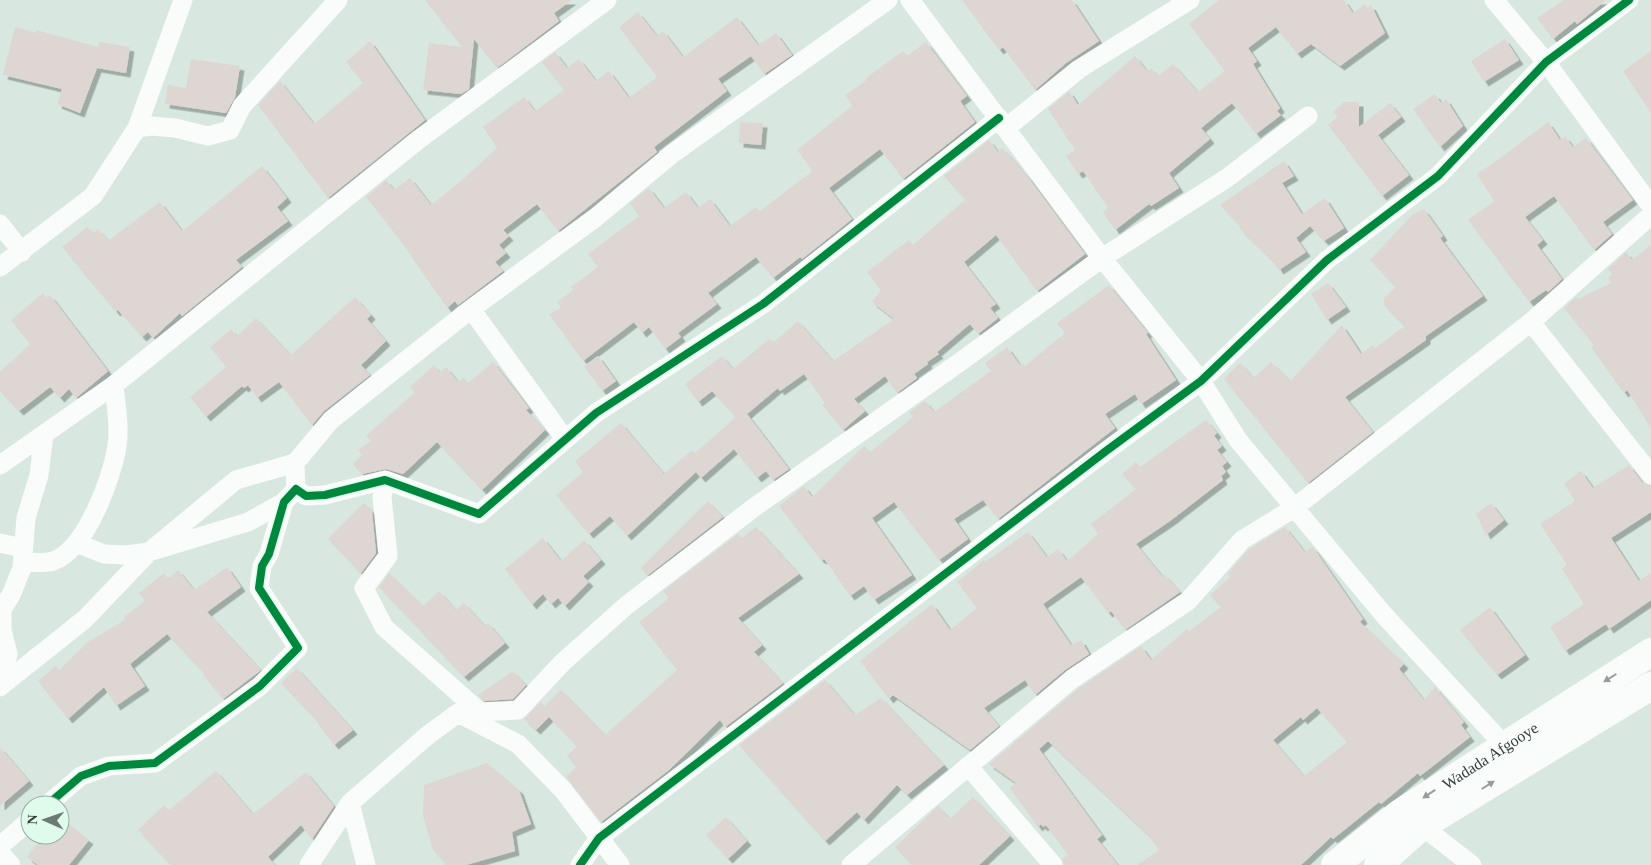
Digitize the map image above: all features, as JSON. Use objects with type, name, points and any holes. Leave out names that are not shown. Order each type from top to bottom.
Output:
[{"type":"highway","name":"Wadada Afgooye","points":[[1335,865],[1400,813],[1651,652]]},
{"type":"highway","name":"Wadada Afgooye","points":[[1378,865],[1422,826],[1651,686]]},
{"type":"street","points":[[0,268],[94,196],[136,128],[183,0]]},
{"type":"street","points":[[136,128],[151,126],[175,128],[208,136],[230,130],[242,106],[338,0]]},
{"type":"street","points":[[0,465],[114,385],[418,140],[607,0]]},
{"type":"street","points":[[59,795],[81,776],[110,766],[155,763],[260,686],[298,648],[259,588],[262,566],[269,554],[290,496],[295,463],[331,420],[471,309],[595,218],[672,154],[888,0]]},
{"type":"street","points":[[910,0],[1102,258],[1201,382],[1238,440],[1384,615],[1504,745]]},
{"type":"street","points":[[76,543],[104,554],[126,555],[149,552],[248,522],[290,496],[325,495],[385,480],[479,514],[596,413],[763,304],[1003,123],[1079,69],[1190,0]]},
{"type":"street","points":[[1494,0],[1546,62],[1651,206]]},
{"type":"street","points":[[580,865],[600,838],[1098,457],[1201,382],[1327,260],[1438,176],[1546,62],[1629,0]]},
{"type":"street","points":[[309,865],[350,803],[428,735],[458,713],[518,710],[563,662],[635,599],[756,506],[960,362],[1102,258],[1227,178],[1308,116]]},
{"type":"street","points":[[850,865],[1072,678],[1188,601],[1242,540],[1294,508],[1531,322],[1651,215]]},
{"type":"street","points":[[0,224],[22,252]]},
{"type":"street","points":[[471,309],[565,439]]},
{"type":"street","points":[[1531,322],[1651,475]]},
{"type":"street","points":[[0,543],[23,555],[53,562],[70,552],[109,480],[117,445],[114,385]]},
{"type":"street","points":[[1,686],[8,654],[2,630],[2,609],[12,595],[23,555],[26,518],[39,474],[44,434]]},
{"type":"street","points":[[1,686],[85,619],[149,552],[236,480],[295,463]]},
{"type":"street","points":[[385,480],[382,497],[388,556],[364,588],[384,627],[480,712]]},
{"type":"street","points":[[458,713],[518,744],[563,790],[620,865]]},
{"type":"street","points":[[968,766],[1053,865]]},
{"type":"street","points":[[350,803],[366,865]]},
{"type":"street","points":[[1422,826],[1472,865]]},
{"type":"street","points":[[0,846],[20,829]]},
{"type":"street","points":[[0,853],[11,865]]},
{"type":"building","points":[[425,0],[572,0],[554,13],[559,21],[497,68],[474,39],[469,89],[461,94],[423,90],[429,43],[462,47]]},
{"type":"building","points":[[962,0],[1072,0],[1099,41],[1066,63],[1035,90],[1003,47],[999,50]]},
{"type":"building","points":[[1219,0],[1344,0],[1353,13],[1365,4],[1367,8],[1371,5],[1385,33],[1340,66],[1311,44],[1297,54],[1276,27],[1248,48],[1257,61],[1253,64],[1280,108],[1277,111],[1281,115],[1256,134],[1232,103],[1201,128],[1210,139],[1169,173],[1179,188],[1151,206],[1149,204],[1115,230],[1103,212],[1108,208],[1083,171],[1078,174],[1066,156],[1075,150],[1048,109],[1069,91],[1078,105],[1135,56],[1147,71],[1151,68],[1158,76],[1173,64],[1198,92],[1225,71],[1189,24]]},
{"type":"building","points":[[1564,0],[1606,0],[1577,24],[1575,21],[1553,39],[1537,18]]},
{"type":"building","points":[[638,12],[657,36],[663,31],[683,57],[737,17],[758,45],[776,33],[792,55],[764,74],[751,56],[718,79],[727,91],[654,147],[657,152],[558,231],[537,204],[503,230],[509,236],[499,245],[506,253],[495,262],[503,271],[458,305],[455,301],[447,308],[400,240],[366,197],[386,180],[394,190],[410,178],[431,205],[460,182],[497,148],[483,127],[524,97],[535,111],[564,90],[542,62],[555,52],[567,68],[579,59],[596,81],[609,71],[629,98],[657,77],[619,27]]},
{"type":"building","points":[[15,27],[36,33],[36,30],[98,47],[99,42],[130,47],[126,73],[97,68],[80,113],[57,104],[62,89],[3,75]]},
{"type":"building","points":[[1505,39],[1519,60],[1484,82],[1471,61]]},
{"type":"building","points":[[370,41],[425,120],[328,198],[258,105],[280,81],[314,124],[363,83],[346,62]]},
{"type":"building","points":[[926,42],[967,96],[960,101],[975,122],[903,179],[880,149],[829,188],[852,219],[802,259],[800,257],[773,278],[756,257],[708,293],[717,304],[678,333],[681,337],[665,349],[649,327],[642,333],[634,322],[583,361],[549,314],[561,308],[557,302],[573,290],[571,287],[598,267],[588,254],[639,216],[630,203],[649,188],[664,208],[686,192],[698,208],[710,199],[730,226],[756,207],[760,211],[811,172],[812,170],[797,150],[852,106],[845,95],[903,51],[907,56]]},
{"type":"building","points":[[1651,51],[1651,113],[1623,71]]},
{"type":"building","points":[[191,59],[240,66],[235,97],[226,113],[165,104],[168,85],[186,88]]},
{"type":"building","points":[[1435,94],[1441,103],[1446,99],[1463,126],[1440,147],[1413,109]]},
{"type":"building","points":[[1344,102],[1359,102],[1359,127],[1390,103],[1401,117],[1378,135],[1409,175],[1382,196],[1328,125],[1338,117],[1333,112]]},
{"type":"building","points":[[740,122],[763,123],[761,145],[739,143]]},
{"type":"building","points":[[1548,122],[1560,140],[1565,136],[1573,147],[1586,138],[1633,200],[1603,222],[1612,234],[1594,250],[1554,196],[1525,217],[1543,240],[1537,245],[1562,279],[1548,292],[1546,290],[1529,302],[1468,220],[1494,201],[1477,174]]},
{"type":"building","points":[[989,140],[998,152],[1002,148],[1028,177],[1085,254],[1037,291],[996,235],[964,262],[996,304],[990,308],[998,318],[978,334],[970,324],[937,352],[939,354],[927,362],[928,364],[914,374],[917,378],[897,393],[885,376],[854,399],[865,411],[843,430],[822,405],[825,403],[804,374],[780,391],[778,388],[747,414],[789,469],[773,480],[766,471],[757,478],[734,449],[701,478],[696,472],[627,536],[610,516],[589,534],[556,495],[583,472],[575,461],[621,423],[664,474],[692,450],[695,453],[736,417],[712,391],[698,402],[685,384],[722,356],[733,369],[769,339],[774,342],[798,321],[833,361],[894,319],[872,302],[881,290],[867,272],[909,240],[913,245],[965,200],[944,176]]},
{"type":"building","points":[[1284,161],[1294,176],[1282,183],[1302,214],[1325,198],[1344,228],[1324,241],[1310,226],[1296,238],[1306,252],[1279,270],[1274,262],[1239,228],[1241,227],[1220,205]]},
{"type":"building","points":[[262,166],[287,198],[277,207],[288,221],[236,260],[242,267],[182,316],[180,313],[153,338],[148,332],[142,337],[118,310],[116,312],[62,247],[87,227],[94,233],[98,229],[109,240],[160,202],[182,231]]},
{"type":"building","points":[[1424,209],[1443,236],[1440,238],[1483,296],[1426,336],[1426,340],[1345,397],[1373,432],[1308,483],[1224,379],[1240,363],[1254,378],[1271,362],[1290,381],[1342,325],[1361,354],[1373,345],[1375,348],[1405,326],[1384,305],[1384,298],[1396,287],[1370,260],[1412,215]]},
{"type":"building","points":[[1651,245],[1651,428],[1627,390],[1624,393],[1591,347],[1594,345],[1564,308],[1576,297],[1578,299],[1611,283],[1608,278],[1612,274],[1608,269],[1626,252],[1632,260]]},
{"type":"building","points":[[1328,283],[1346,307],[1327,320],[1311,294]]},
{"type":"building","points":[[1109,285],[1148,333],[1146,334],[1176,380],[1141,404],[1135,394],[1105,414],[1115,428],[998,519],[983,500],[954,519],[968,539],[939,560],[894,502],[872,518],[912,575],[874,600],[864,586],[850,596],[825,560],[820,559],[779,506],[804,486],[812,497],[864,446],[870,452],[913,417],[909,412],[925,401],[934,412],[991,371],[985,363],[1007,347],[1020,365],[1023,363],[1025,366],[1065,333],[1057,323]]},
{"type":"building","points":[[43,293],[47,298],[50,295],[108,371],[76,398],[69,389],[60,398],[50,387],[19,411],[0,391],[0,372],[30,344],[11,320]]},
{"type":"building","points":[[355,297],[371,315],[367,319],[386,341],[361,365],[370,375],[324,411],[312,425],[279,382],[257,398],[248,385],[244,388],[242,386],[206,417],[190,397],[226,367],[210,347],[231,329],[237,336],[256,318],[291,355]]},
{"type":"building","points":[[598,356],[616,381],[602,391],[584,366]]},
{"type":"building","points":[[493,362],[529,408],[526,410],[545,430],[482,490],[437,442],[403,474],[386,469],[362,474],[353,464],[362,455],[358,450],[371,441],[366,436],[415,392],[410,387],[434,365],[440,372],[446,367],[458,382],[464,378],[468,383]]},
{"type":"building","points":[[1206,420],[1217,433],[1214,436],[1222,446],[1217,450],[1227,462],[1222,466],[1226,472],[1221,476],[1223,480],[1170,521],[1136,544],[1162,576],[1164,574],[1180,592],[1125,630],[1111,611],[1108,613],[1081,577],[1043,604],[1071,645],[1081,640],[1089,654],[1065,670],[1035,695],[1025,680],[984,708],[999,726],[970,750],[893,695],[889,699],[860,661],[932,604],[950,630],[977,608],[957,582],[984,560],[985,562],[1028,532],[1047,557],[1058,549],[1067,561],[1098,534],[1091,524],[1136,489],[1122,474],[1136,462],[1140,467]]},
{"type":"building","points":[[1629,465],[1642,482],[1651,486],[1651,512],[1611,538],[1639,581],[1651,573],[1651,600],[1609,629],[1606,624],[1565,651],[1550,627],[1584,604],[1562,569],[1567,565],[1540,524],[1575,501],[1564,484],[1581,471],[1593,488]]},
{"type":"building","points":[[708,501],[723,517],[648,575],[641,568]]},
{"type":"building","points":[[364,503],[372,511],[376,553],[361,573],[328,539]]},
{"type":"building","points":[[1491,503],[1504,520],[1486,535],[1476,514]]},
{"type":"building","points":[[756,527],[799,574],[738,618],[762,645],[754,652],[783,683],[725,727],[720,720],[669,770],[601,822],[566,777],[577,766],[567,756],[577,746],[549,717],[536,730],[524,719],[541,702],[545,706],[561,690],[605,735],[677,670],[639,622],[669,598],[663,591],[738,534],[742,538]]},
{"type":"building","points":[[1285,527],[1305,552],[1312,547],[1363,619],[1360,622],[1404,664],[1399,669],[1424,700],[1435,687],[1464,722],[1461,725],[1470,737],[1420,776],[1418,773],[1381,804],[1379,802],[1333,839],[1331,837],[1301,865],[1137,865],[1159,850],[1147,834],[1048,741],[1039,749],[1102,835],[1097,839],[1118,865],[1064,865],[1062,859],[1068,855],[1046,825],[1043,827],[1041,824],[1038,827],[1010,788],[1016,783],[989,764],[1079,688],[1141,646],[1151,660],[1187,629],[1189,631],[1221,607],[1210,595],[1230,577],[1228,573],[1249,549]],"holes":[[[1317,708],[1347,742],[1304,776],[1273,740],[1301,717],[1303,720]]]},
{"type":"building","points":[[543,538],[561,561],[584,540],[601,560],[583,576],[589,582],[565,606],[558,598],[551,604],[543,594],[532,605],[505,569]]},
{"type":"building","points":[[227,567],[241,587],[207,612],[261,670],[223,699],[203,675],[205,674],[167,634],[130,664],[145,686],[116,706],[104,687],[68,719],[38,681],[56,666],[59,670],[88,642],[125,620],[124,617],[145,601],[139,593],[164,573],[168,579],[178,570],[194,590]]},
{"type":"building","points":[[389,573],[423,606],[439,591],[456,610],[464,603],[485,626],[488,623],[505,643],[464,677],[379,587]]},
{"type":"building","points":[[1490,607],[1525,655],[1497,675],[1460,630]]},
{"type":"building","points":[[297,668],[353,730],[334,745],[311,714],[281,683]]},
{"type":"building","points":[[513,671],[526,685],[513,699],[484,701],[478,695]]},
{"type":"building","points":[[825,680],[855,715],[881,698],[944,765],[907,795],[897,785],[864,820],[857,812],[825,841],[739,745]]},
{"type":"building","points":[[0,747],[29,781],[0,806]]},
{"type":"building","points":[[487,763],[519,790],[531,824],[512,832],[515,851],[466,865],[447,865],[433,850],[423,816],[424,785]]},
{"type":"building","points":[[216,771],[253,814],[306,772],[334,806],[312,839],[301,825],[268,857],[275,865],[171,865],[138,830],[164,805],[169,810]]},
{"type":"building","points":[[973,797],[1010,836],[979,865],[912,865],[895,847],[938,806],[950,819]]},
{"type":"building","points":[[726,817],[747,841],[728,859],[706,835]]},
{"type":"building","points":[[70,825],[89,840],[69,865],[38,865],[27,857],[36,845],[70,845]]},
{"type":"cycle path","points":[[580,865],[599,838],[1106,451],[1201,381],[1327,260],[1438,176],[1546,62],[1629,0]]},
{"type":"cycle path","points":[[59,795],[81,776],[109,766],[155,763],[260,686],[298,648],[259,588],[262,566],[269,554],[284,502],[296,489],[306,496],[325,495],[385,480],[479,514],[596,413],[763,304],[999,118]]}]
